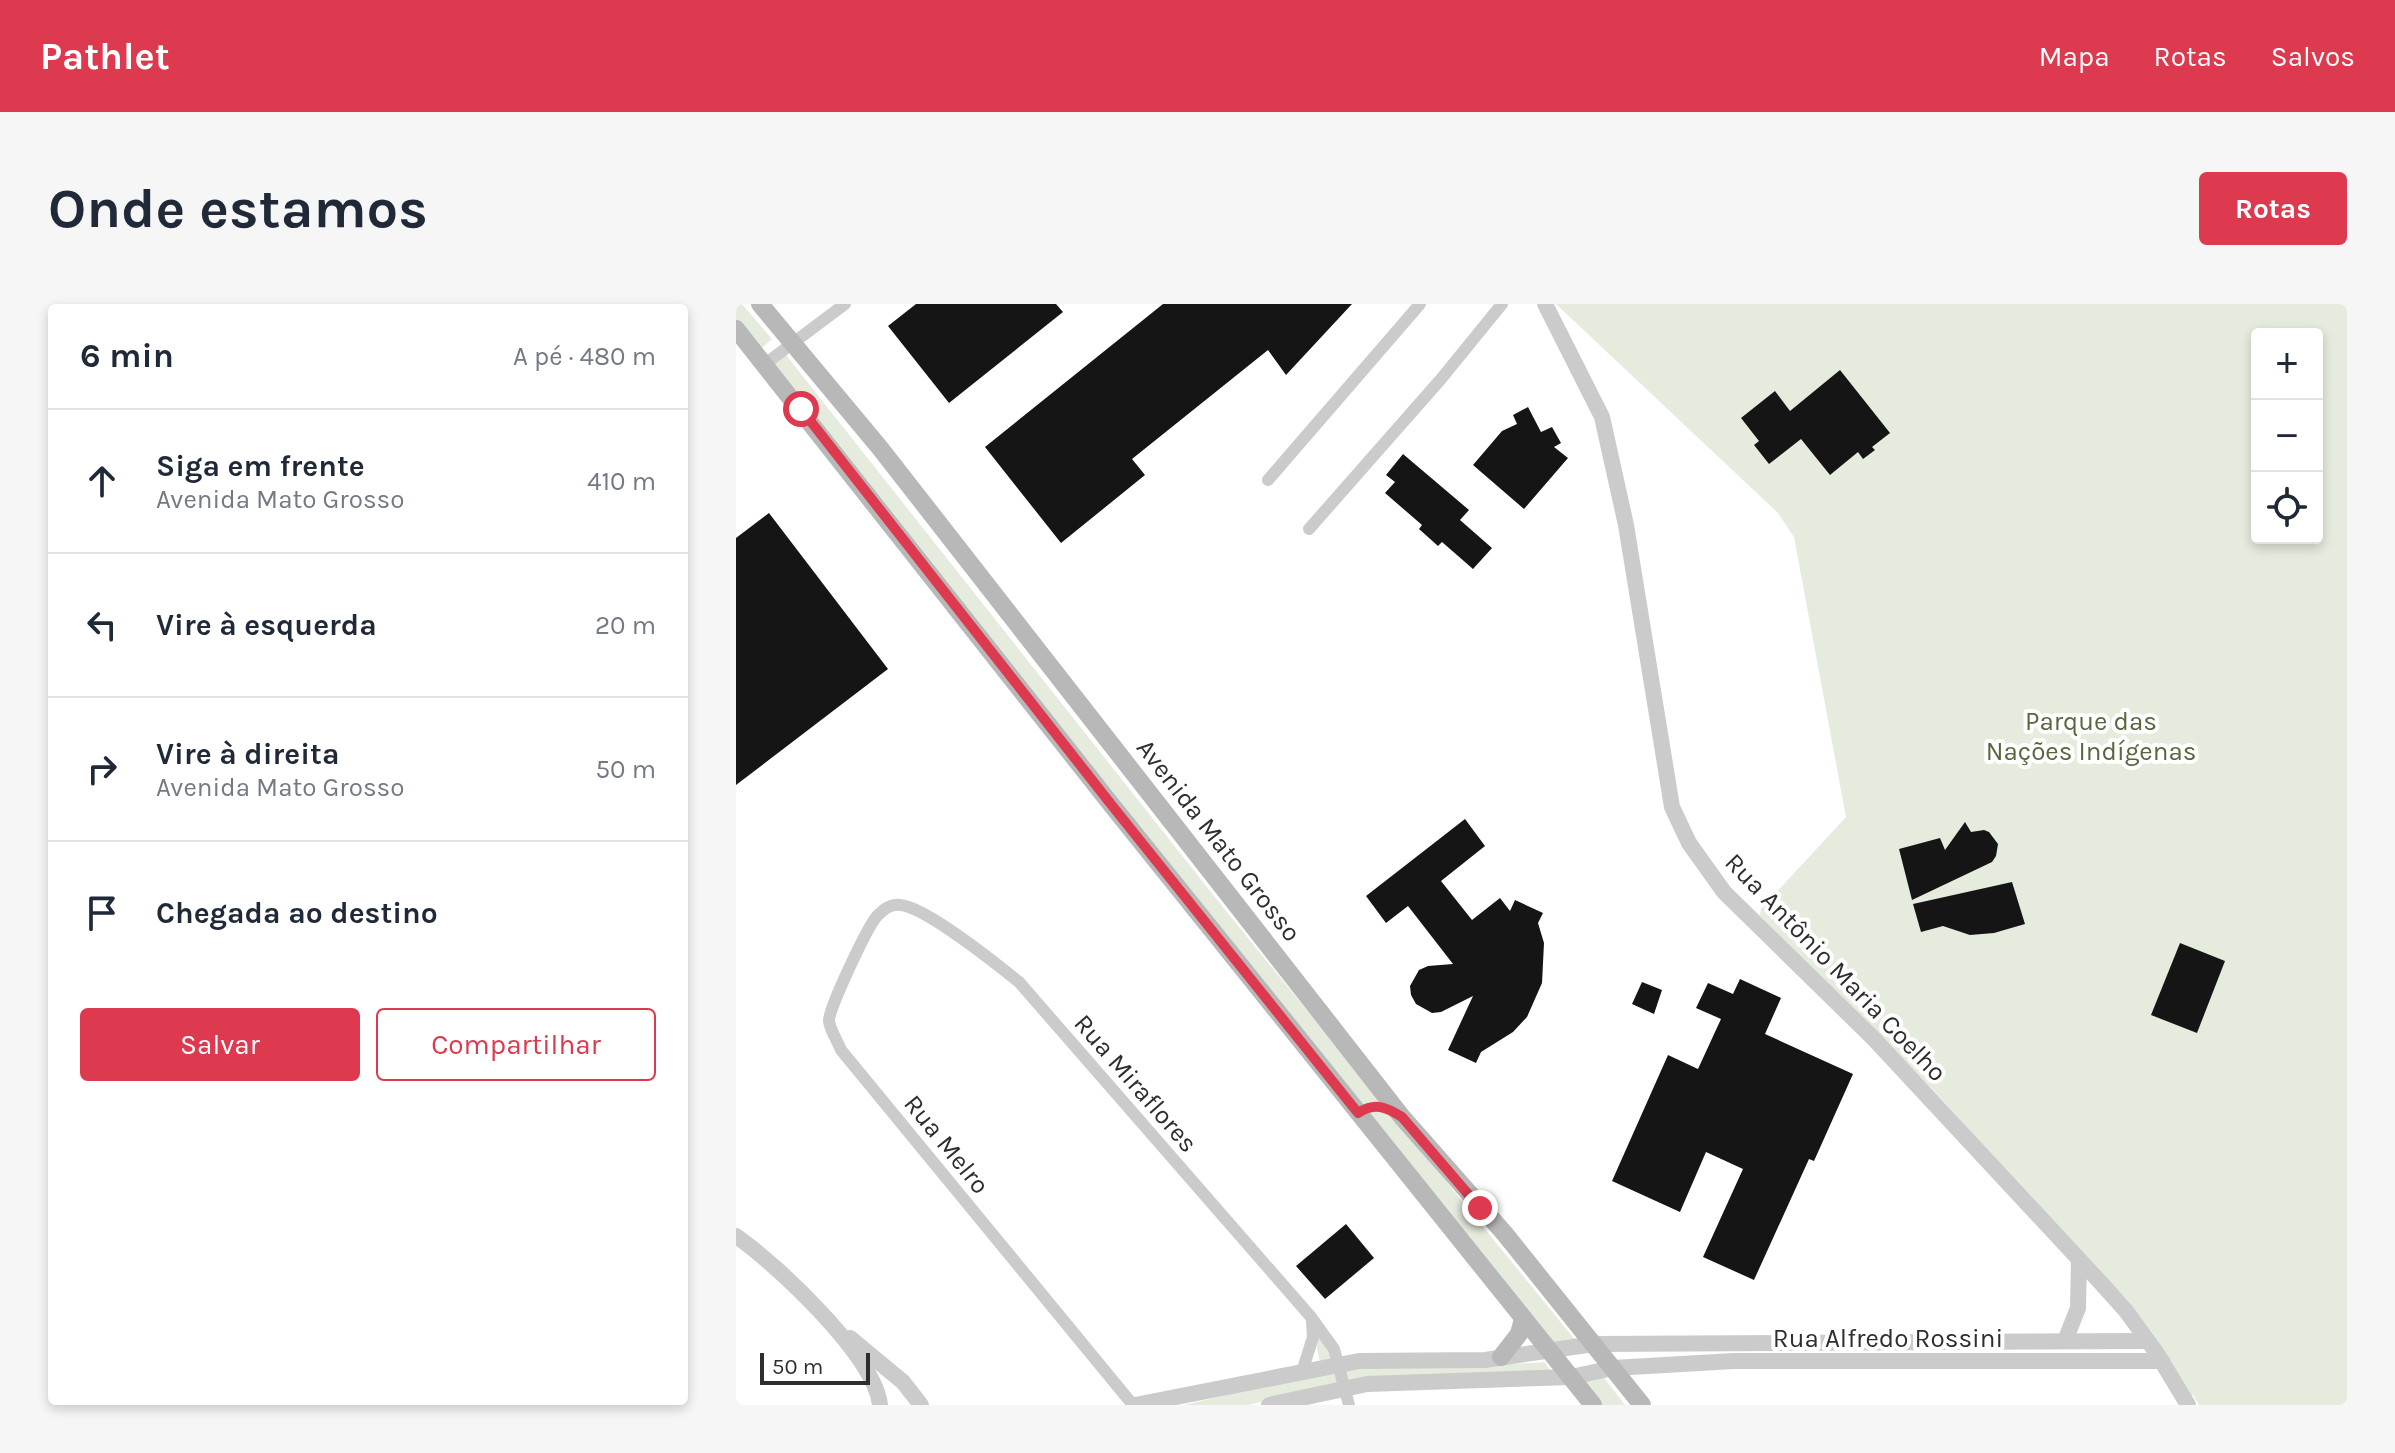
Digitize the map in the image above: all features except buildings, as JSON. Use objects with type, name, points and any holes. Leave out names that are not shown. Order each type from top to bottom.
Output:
[{"type":"main road","name":"Avenida Mato Grosso","points":[[760,304],[880,448],[1402,1117],[1505,1234],[1642,1405]]},
{"type":"main road","points":[[736,329],[1110,803],[1593,1405]]},
{"type":"main road","points":[[1358,1113],[1376,1106],[1385,1107],[1402,1117]]},
{"type":"main road","points":[[1501,1357],[1519,1334],[1523,1319]]},
{"type":"street","points":[[765,364],[845,304]]},
{"type":"street","points":[[1268,480],[1420,304]]},
{"type":"street","points":[[1309,529],[1441,379],[1502,304]]},
{"type":"street","name":"Rua Antônio Maria Coelho","points":[[1545,304],[1602,417],[1626,525],[1672,807],[1689,843],[1724,892],[1875,1040],[2126,1311],[2162,1361],[2188,1405]]},
{"type":"street","name":"Rua Melro","points":[[905,905],[893,905],[876,916],[835,998],[829,1021],[841,1050],[1134,1405]]},
{"type":"street","name":"Rua Miraflores","points":[[905,905],[988,956],[1019,982],[1311,1317],[1330,1342],[1339,1364],[1346,1397]]},
{"type":"street","points":[[736,1236],[764,1255],[817,1310],[868,1370],[880,1405]]},
{"type":"street","points":[[2065,1341],[2078,1308],[2079,1260]]},
{"type":"street","points":[[817,1310],[903,1382],[921,1405]]},
{"type":"street","points":[[1302,1372],[1313,1337],[1311,1317]]},
{"type":"street","points":[[1134,1405],[1359,1361],[1485,1360],[1594,1344],[2147,1341]]},
{"type":"street","points":[[1415,1382],[1432,1372],[1442,1358]]},
{"type":"street","name":"Rua Alfredo Rossini","points":[[1269,1405],[1346,1397],[1367,1384],[1571,1377],[1613,1368],[1734,1361],[2162,1361]]},
{"type":"green space","points":[[736,304],[742,304],[772,339],[757,352],[736,326]]},
{"type":"green space","name":"Parque das Nações Indígenas","points":[[1556,304],[2347,304],[2347,1405],[2199,1405],[2193,1395],[2185,1394],[2167,1364],[2168,1356],[2151,1331],[1937,1094],[1760,916],[1761,909],[1846,817],[1794,537],[1778,513]]},
{"type":"green space","points":[[786,355],[1222,906],[1576,1341],[1551,1345],[771,366]]},
{"type":"green space","points":[[1318,1330],[1340,1370],[1545,1362],[1552,1374],[1341,1384],[1248,1405],[1184,1405],[1322,1373],[1317,1348]]},
{"type":"green space","points":[[1601,1374],[1625,1405],[1602,1405],[1583,1381]]},
{"type":"route","points":[[801,409],[1358,1113],[1366,1107],[1376,1106],[1385,1107],[1402,1117],[1480,1208]]}]
